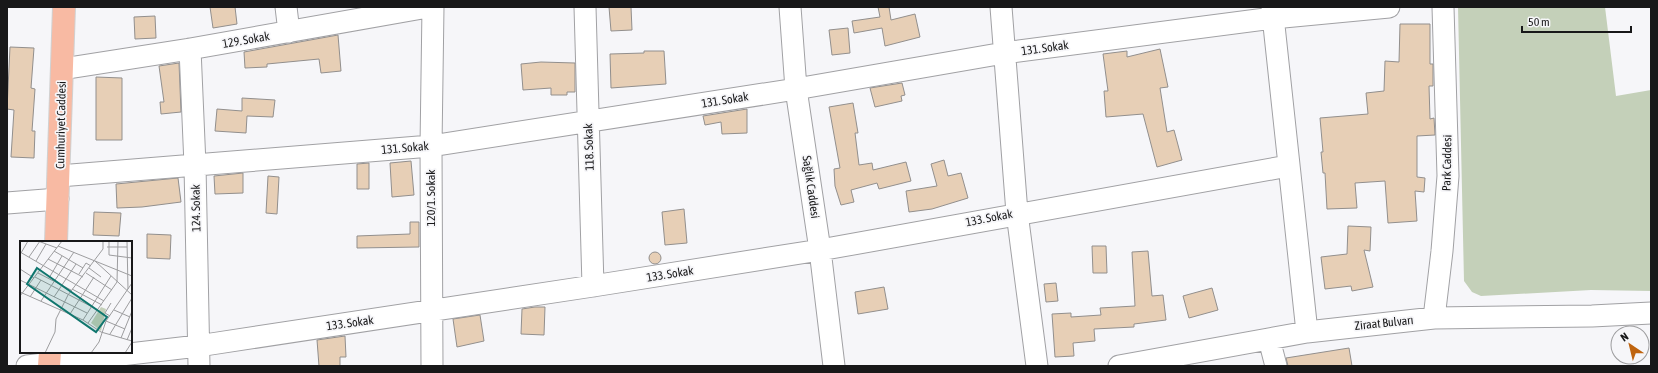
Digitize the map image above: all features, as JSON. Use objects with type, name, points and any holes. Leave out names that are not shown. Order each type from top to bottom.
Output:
[{"type":"main road","name":"Cumhuriyet Caddesi","points":[[56,241],[64,7]]},
{"type":"street","points":[[286,7],[289,32]]},
{"type":"street","name":"129. Sokak","points":[[62,69],[190,49],[428,7]]},
{"type":"street","name":"120/1. Sokak","points":[[432,366],[431,146],[433,7]]},
{"type":"street","name":"118. Sokak","points":[[585,7],[593,286]]},
{"type":"street","name":"Sağlık Caddesi","points":[[790,7],[796,88],[820,250],[834,366]]},
{"type":"street","points":[[1001,7],[1017,213],[1037,366]]},
{"type":"street","name":"131. Sokak","points":[[59,176],[431,146],[588,122],[1004,53],[1273,12],[1389,7]]},
{"type":"street","name":"Park Caddesi","points":[[1434,318],[1442,251],[1448,176],[1443,7]]},
{"type":"street","points":[[1273,12],[1288,166],[1307,332]]},
{"type":"street","name":"124. Sokak","points":[[190,49],[195,165],[199,366]]},
{"type":"street","name":"133. Sokak","points":[[132,353],[198,346],[820,250],[1017,213],[1288,166]]},
{"type":"street","points":[[7,203],[58,200]]},
{"type":"street","name":"Ziraat Bulvarı","points":[[1120,366],[1307,332],[1434,318],[1592,316],[1651,313]]},
{"type":"street","points":[[1269,339],[1276,366]]},
{"type":"street","name":"133. Sokak","points":[[27,366],[50,361],[129,353]]},
{"type":"green space","points":[[1458,7],[1605,7],[1616,96],[1651,90],[1651,291],[1591,290],[1481,296],[1472,292],[1464,281]]},
{"type":"building","points":[[210,7],[235,7],[237,24],[213,28]]},
{"type":"building","points":[[609,7],[631,7],[632,30],[611,31]]},
{"type":"building","points":[[878,7],[889,7],[891,20],[915,14],[920,37],[885,46],[882,28],[854,33],[852,21],[880,17]]},
{"type":"building","points":[[155,16],[156,38],[135,39],[134,17]]},
{"type":"building","points":[[1400,24],[1430,24],[1430,64],[1433,64],[1433,86],[1429,86],[1430,119],[1434,118],[1435,135],[1417,136],[1417,177],[1425,178],[1424,192],[1415,191],[1417,221],[1388,223],[1385,181],[1355,183],[1357,208],[1327,209],[1325,173],[1323,173],[1321,152],[1323,152],[1320,118],[1368,114],[1366,93],[1384,91],[1385,61],[1399,62]]},
{"type":"building","points":[[848,28],[850,53],[832,55],[829,30]]},
{"type":"building","points":[[338,35],[341,71],[321,73],[319,59],[267,64],[267,67],[245,68],[244,52]]},
{"type":"building","points":[[10,47],[34,48],[31,88],[35,89],[32,131],[35,131],[34,158],[11,157],[14,110],[7,109]]},
{"type":"building","points":[[1160,49],[1168,87],[1160,88],[1167,132],[1174,130],[1182,160],[1157,167],[1143,114],[1106,117],[1104,91],[1108,91],[1103,54],[1127,51],[1127,57]]},
{"type":"building","points":[[644,51],[664,51],[666,84],[611,88],[610,54],[644,53]]},
{"type":"building","points":[[541,62],[575,63],[575,92],[567,92],[567,95],[551,95],[551,88],[523,90],[521,64]]},
{"type":"building","points":[[179,63],[181,112],[161,114],[160,102],[164,102],[159,66]]},
{"type":"building","points":[[96,77],[122,78],[122,140],[96,140]]},
{"type":"building","points":[[902,83],[905,95],[901,96],[902,101],[875,107],[870,88]]},
{"type":"building","points":[[242,98],[275,100],[273,117],[247,116],[246,133],[215,131],[217,109],[242,111]]},
{"type":"building","points":[[853,103],[858,133],[855,133],[859,165],[872,163],[873,170],[906,162],[911,181],[879,189],[877,183],[851,190],[854,202],[841,205],[835,186],[834,169],[840,168],[829,107]]},
{"type":"building","points":[[747,109],[747,133],[722,134],[721,122],[705,125],[703,116]]},
{"type":"building","points":[[944,160],[948,176],[961,173],[968,198],[932,209],[909,212],[906,191],[937,186],[931,164]]},
{"type":"building","points":[[411,161],[414,195],[392,197],[390,163]]},
{"type":"building","points":[[369,163],[369,189],[357,189],[357,164]]},
{"type":"building","points":[[243,173],[243,193],[215,194],[214,176]]},
{"type":"building","points":[[268,176],[279,177],[277,214],[266,213]]},
{"type":"building","points":[[178,178],[181,202],[142,207],[117,208],[116,184]]},
{"type":"building","points":[[684,209],[687,243],[665,245],[662,212]]},
{"type":"building","points":[[94,212],[121,213],[119,236],[93,235]]},
{"type":"building","points":[[410,222],[419,222],[419,247],[357,248],[357,236],[410,234]]},
{"type":"building","points":[[1348,226],[1371,227],[1370,251],[1364,250],[1373,287],[1352,291],[1351,286],[1325,289],[1321,257],[1347,254]]},
{"type":"building","points":[[147,234],[171,235],[170,259],[147,258]]},
{"type":"building","points":[[1092,246],[1106,246],[1107,273],[1093,273]]},
{"type":"building","points":[[1148,251],[1152,296],[1163,295],[1166,320],[1134,324],[1134,327],[1094,329],[1095,341],[1073,343],[1074,356],[1055,357],[1052,314],[1071,313],[1071,317],[1101,315],[1100,308],[1135,306],[1132,252]]},
{"type":"building","points":[[653,252],[657,252],[661,258],[657,264],[653,264],[649,260],[649,256]]},
{"type":"building","points":[[1056,283],[1058,301],[1046,302],[1044,284]]},
{"type":"building","points":[[884,287],[888,309],[858,314],[855,292]]},
{"type":"building","points":[[1212,288],[1218,310],[1189,318],[1183,296]]},
{"type":"building","points":[[545,307],[544,335],[521,334],[522,309]]},
{"type":"building","points":[[480,315],[484,341],[457,347],[453,319]]},
{"type":"building","points":[[345,336],[346,357],[340,357],[340,366],[319,366],[317,340]]},
{"type":"building","points":[[1349,348],[1352,366],[1288,366],[1286,358]]}]
